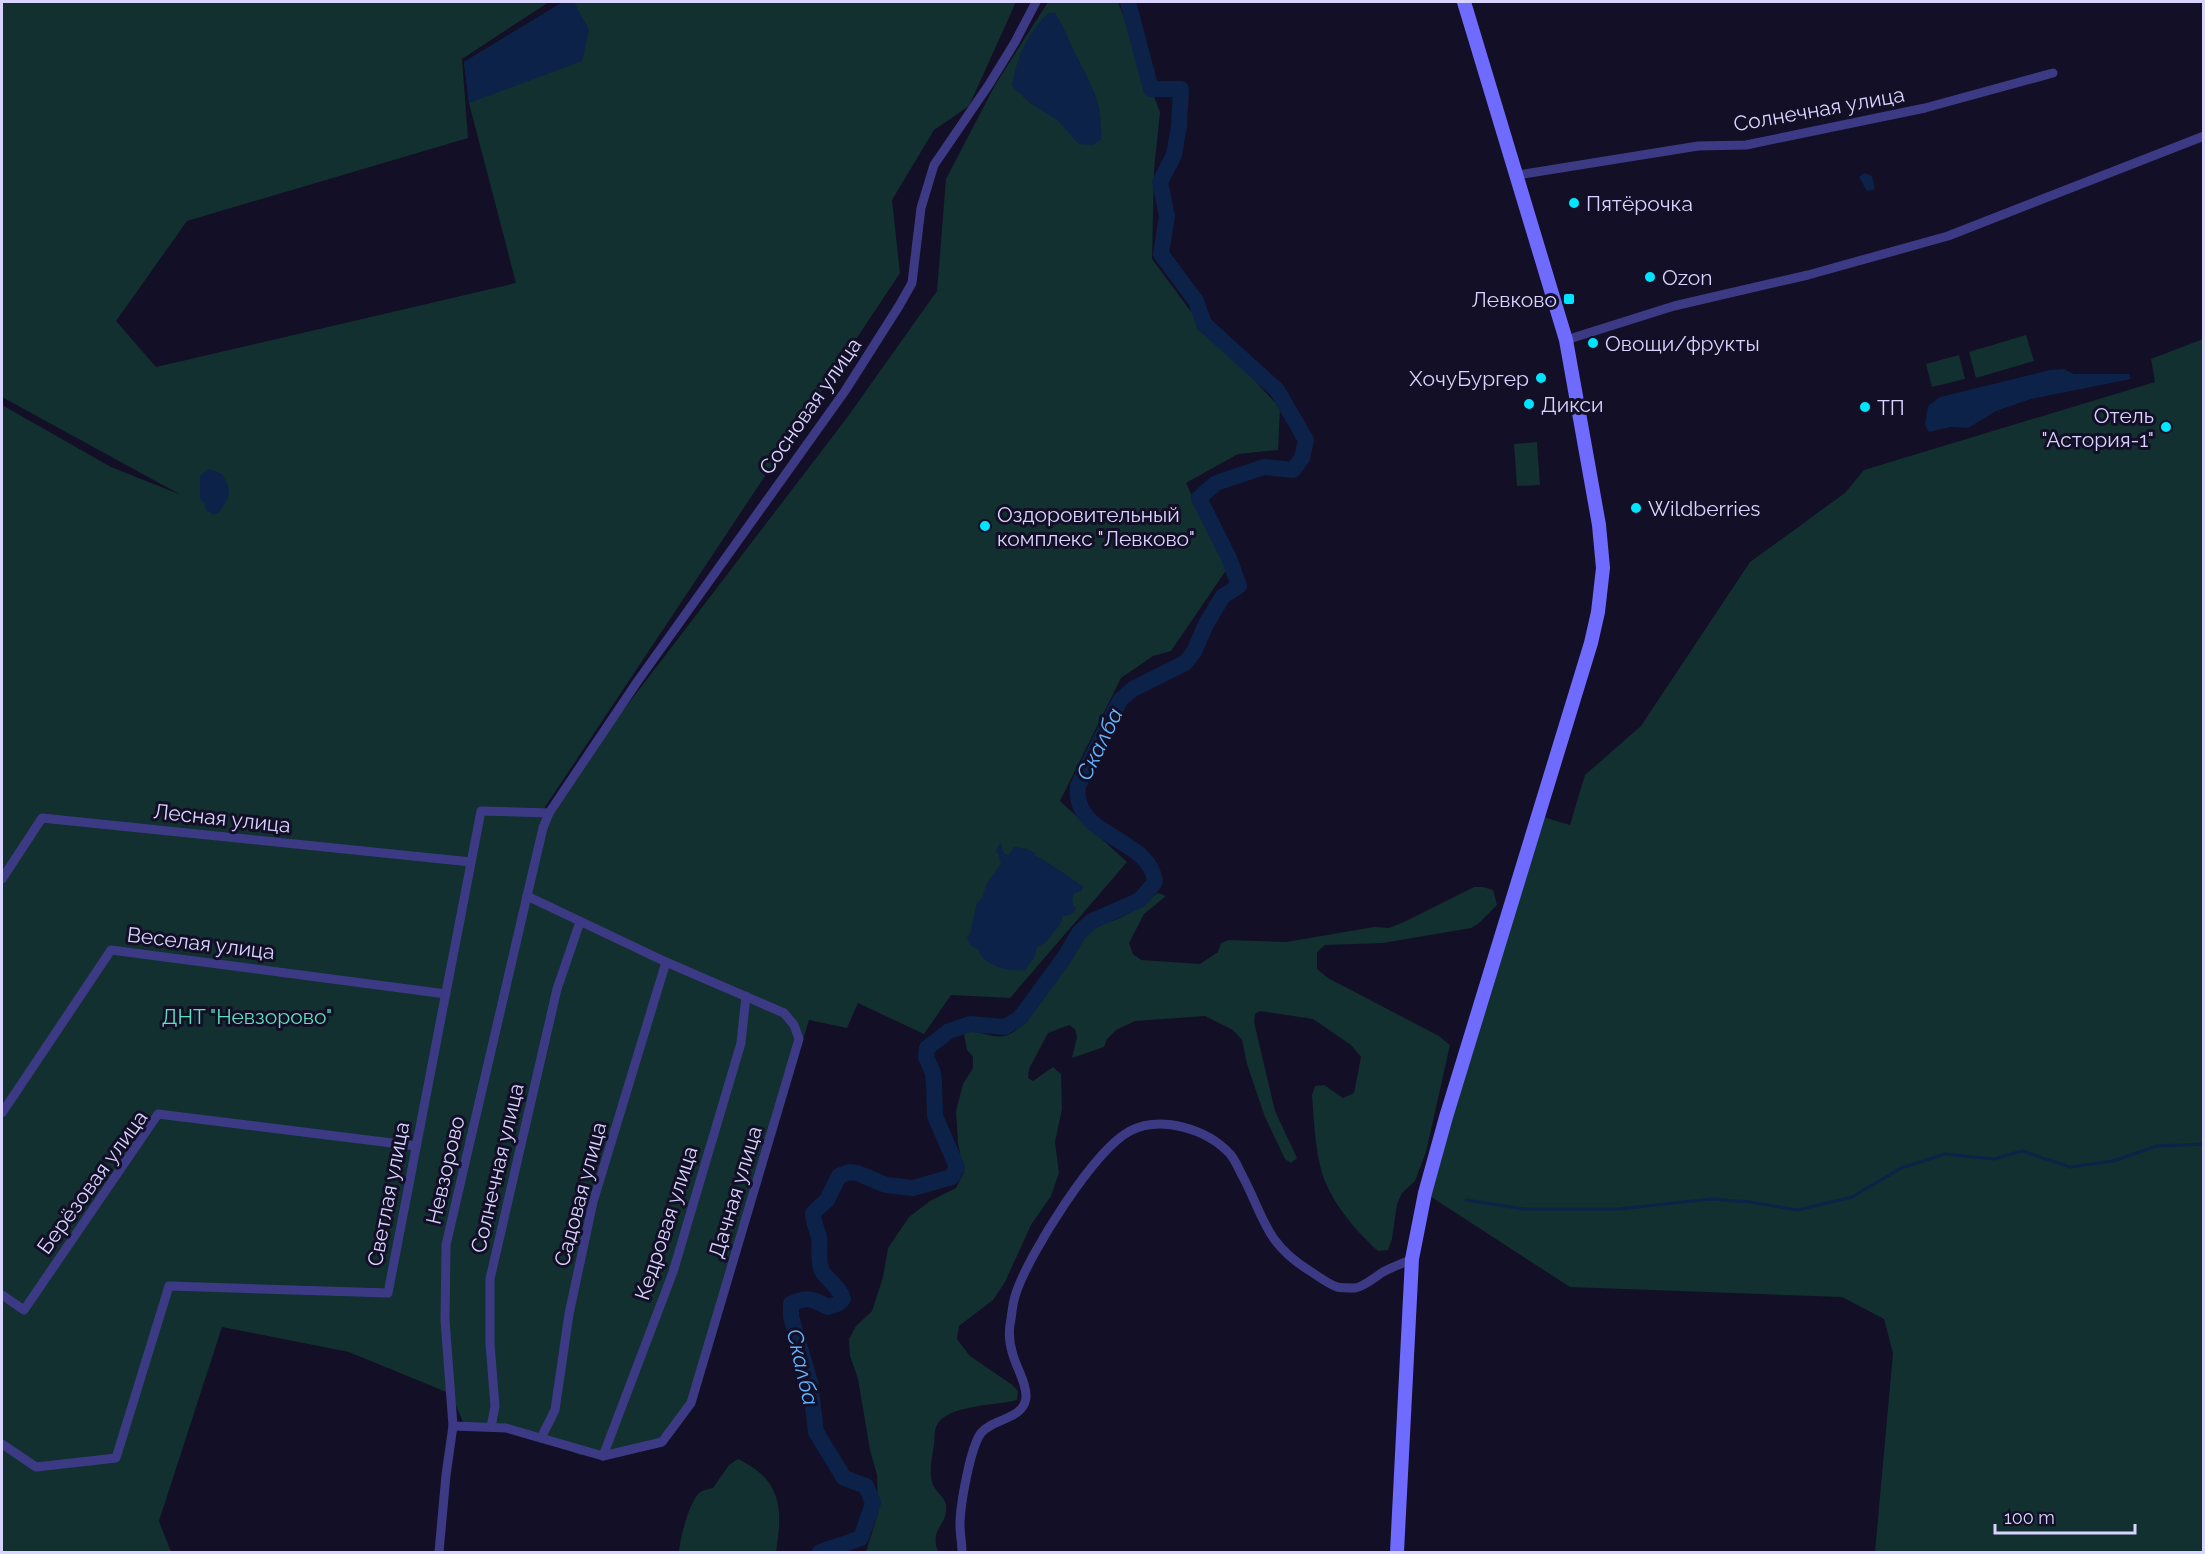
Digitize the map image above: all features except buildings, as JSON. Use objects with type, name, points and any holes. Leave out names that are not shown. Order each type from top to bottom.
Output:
[{"type":"street","name":"Сосновая улица","points":[[554,803],[644,672],[845,391],[900,306],[912,283],[921,208],[934,165],[984,94],[1036,2]]},
{"type":"street","points":[[1397,1552],[1412,1259],[1425,1193],[1591,643],[1598,612],[1603,568],[1599,525],[1566,340],[1464,2]]},
{"type":"street","name":"Солнечная улица","points":[[1518,175],[1698,146],[1746,145],[1925,108],[2053,74]]},
{"type":"street","points":[[1566,340],[1674,306],[1808,275],[1948,236],[2204,136]]},
{"type":"street","name":"Невзорово","points":[[439,1552],[453,1426],[445,1320],[446,1245],[543,828],[554,803]]},
{"type":"street","name":"Светлая улица","points":[[2,1444],[36,1467],[116,1458],[168,1286],[388,1293],[481,812],[549,813]]},
{"type":"street","name":"Лесная улица","points":[[2,879],[42,818],[471,862]]},
{"type":"street","name":"Дачная улица","points":[[453,1426],[506,1428],[603,1456],[662,1442],[691,1403],[799,1039],[794,1025],[784,1013],[666,962],[527,896]]},
{"type":"street","name":"Солнечная улица","points":[[491,1427],[495,1406],[490,1344],[490,1279],[558,989],[580,922]]},
{"type":"street","name":"Веселая улица","points":[[2,1113],[111,950],[446,994]]},
{"type":"street","name":"Садовая улица","points":[[541,1438],[555,1410],[569,1314],[593,1202],[666,962]]},
{"type":"street","name":"Кедровая улица","points":[[603,1456],[673,1272],[741,1043],[746,996]]},
{"type":"street","name":"Берёзовая улица","points":[[2,1295],[24,1310],[158,1114],[416,1146]]},
{"type":"street","points":[[962,1552],[961,1509],[976,1441],[982,1431],[1015,1415],[1026,1400],[1010,1342],[1009,1330],[1016,1293],[1038,1249],[1073,1192],[1094,1162],[1115,1140],[1131,1130],[1149,1125],[1190,1129],[1218,1142],[1238,1164],[1270,1235],[1284,1252],[1301,1266],[1336,1287],[1357,1288],[1385,1271],[1412,1259]]},
{"type":"green space","name":"ДНТ \"Невзорово\"","points":[[2,2],[549,2],[462,59],[468,138],[187,221],[116,321],[156,367],[516,283],[469,103],[464,62],[563,2],[1016,2],[969,106],[934,130],[892,200],[900,273],[545,807],[547,810],[846,419],[937,291],[946,179],[995,85],[1048,2],[1118,2],[1160,112],[1154,170],[1152,259],[1189,309],[1280,408],[1278,450],[1238,454],[1186,483],[1227,569],[1171,651],[1153,656],[1121,678],[1060,801],[1127,862],[1010,998],[951,995],[924,1034],[858,1003],[847,1028],[809,1020],[694,1397],[655,1446],[618,1457],[580,1455],[515,1427],[463,1422],[451,1394],[349,1352],[222,1327],[159,1521],[171,1552],[2,1552],[2,405],[111,467],[181,495],[2,397]]},
{"type":"green space","points":[[2026,335],[2034,361],[1976,378],[1969,352]]},
{"type":"green space","points":[[2203,339],[2203,1552],[1875,1552],[1893,1353],[1884,1319],[1842,1297],[1570,1287],[1425,1193],[1537,815],[1570,825],[1585,775],[1641,726],[1750,562],[1845,493],[1864,470],[2155,382],[2151,359]]},
{"type":"green space","points":[[1959,355],[1965,379],[1932,387],[1926,364]]},
{"type":"green space","points":[[1537,442],[1540,485],[1517,486],[1514,444]]},
{"type":"green space","points":[[1474,887],[1493,890],[1497,905],[1471,928],[1383,943],[1325,945],[1317,952],[1317,969],[1328,978],[1439,1036],[1450,1045],[1426,1152],[1415,1181],[1402,1193],[1397,1204],[1392,1239],[1388,1250],[1378,1251],[1353,1225],[1331,1195],[1322,1173],[1314,1124],[1312,1095],[1315,1086],[1324,1085],[1343,1098],[1354,1093],[1361,1057],[1351,1045],[1313,1019],[1260,1011],[1255,1014],[1254,1022],[1275,1111],[1297,1158],[1291,1163],[1285,1159],[1265,1117],[1247,1064],[1242,1040],[1233,1030],[1205,1016],[1135,1021],[1116,1030],[1107,1039],[1104,1047],[1072,1058],[1077,1037],[1075,1029],[1069,1025],[1048,1033],[1029,1069],[1028,1078],[1033,1081],[1053,1067],[1061,1074],[1062,1109],[1055,1142],[1059,1173],[1051,1196],[1031,1225],[1005,1282],[993,1300],[959,1326],[957,1339],[970,1356],[1018,1391],[1017,1400],[960,1410],[941,1419],[936,1427],[931,1477],[933,1485],[946,1505],[946,1512],[936,1537],[938,1552],[866,1552],[878,1513],[877,1475],[870,1450],[858,1379],[850,1356],[849,1339],[856,1326],[872,1311],[883,1277],[888,1248],[909,1217],[930,1201],[956,1188],[964,1172],[958,1143],[956,1111],[963,1084],[973,1068],[973,1057],[967,1050],[964,1034],[968,1030],[991,1036],[1004,1036],[1015,1031],[1038,1007],[1087,934],[1128,914],[1158,893],[1166,896],[1144,914],[1129,943],[1133,954],[1141,960],[1200,964],[1218,952],[1221,943],[1229,940],[1286,942],[1374,927],[1389,928]]},
{"type":"green space","points":[[738,1459],[753,1467],[763,1476],[776,1497],[779,1522],[776,1552],[679,1552],[686,1521],[695,1498],[699,1493],[713,1488],[729,1465]]},
{"type":"water","points":[[563,2],[574,2],[589,30],[582,61],[469,103],[464,62]]},
{"type":"water","points":[[1048,13],[1055,13],[1058,18],[1095,95],[1100,115],[1101,139],[1093,145],[1079,144],[1057,120],[1030,103],[1012,86],[1016,66],[1024,46],[1034,29]]},
{"type":"water","points":[[1864,173],[1872,176],[1875,189],[1867,191],[1859,177]]},
{"type":"water","points":[[2064,369],[2074,374],[2129,374],[2131,379],[2031,399],[1996,411],[1968,428],[1950,427],[1929,432],[1925,425],[1928,406],[1940,397],[2050,370]]},
{"type":"water","points":[[209,469],[222,474],[229,490],[224,505],[213,515],[206,510],[200,498],[200,476]]},
{"type":"water","points":[[1001,842],[1002,850],[1006,855],[1010,854],[1014,847],[1027,849],[1083,887],[1081,891],[1073,895],[1075,911],[1063,916],[1060,924],[1046,942],[1037,947],[1034,958],[1025,970],[1004,969],[991,964],[985,960],[978,949],[971,945],[967,937],[970,934],[977,903],[982,898],[987,883],[1001,864],[996,851]]},
{"type":"waterway","name":"Скалба","points":[[820,1552],[861,1538],[873,1503],[866,1486],[844,1478],[816,1432],[810,1382],[791,1317],[791,1304],[801,1300],[818,1302],[828,1307],[843,1299],[822,1271],[819,1259],[819,1237],[813,1213],[827,1200],[839,1176],[849,1172],[886,1185],[913,1188],[952,1177],[957,1167],[935,1116],[933,1073],[926,1057],[927,1048],[949,1031],[970,1024],[1005,1027],[1020,1018],[1064,958],[1079,933],[1092,921],[1140,900],[1155,882],[1150,867],[1140,855],[1098,828],[1087,817],[1079,803],[1078,786],[1120,700],[1133,689],[1185,663],[1194,652],[1206,624],[1223,596],[1239,586],[1229,558],[1199,498],[1216,483],[1264,467],[1293,470],[1302,458],[1306,440],[1277,390],[1204,324],[1196,301],[1161,254],[1167,216],[1160,182],[1174,155],[1179,126],[1181,89],[1151,89],[1128,2]]},
{"type":"waterway","points":[[1466,1200],[1524,1209],[1619,1209],[1711,1199],[1750,1202],[1798,1210],[1852,1197],[1901,1168],[1945,1154],[1994,1159],[2022,1151],[2070,1167],[2113,1161],[2157,1146],[2204,1144]]},
{"type":"place","name":"Пятёрочка","points":[[1574,203]]},
{"type":"place","name":"Ozon","points":[[1650,277]]},
{"type":"place","name":"Левково","points":[[1569,299]]},
{"type":"place","name":"Овощи/фрукты","points":[[1593,343]]},
{"type":"place","name":"ХочуБургер","points":[[1541,378]]},
{"type":"place","name":"Дикси","points":[[1529,404]]},
{"type":"place","name":"ТП","points":[[1865,407]]},
{"type":"place","name":"Отель \"Астория-1\"","points":[[2166,427]]},
{"type":"place","name":"Wildberries","points":[[1636,508]]},
{"type":"place","name":"Оздоровительный комплекс \"Левково\"","points":[[985,526]]}]
